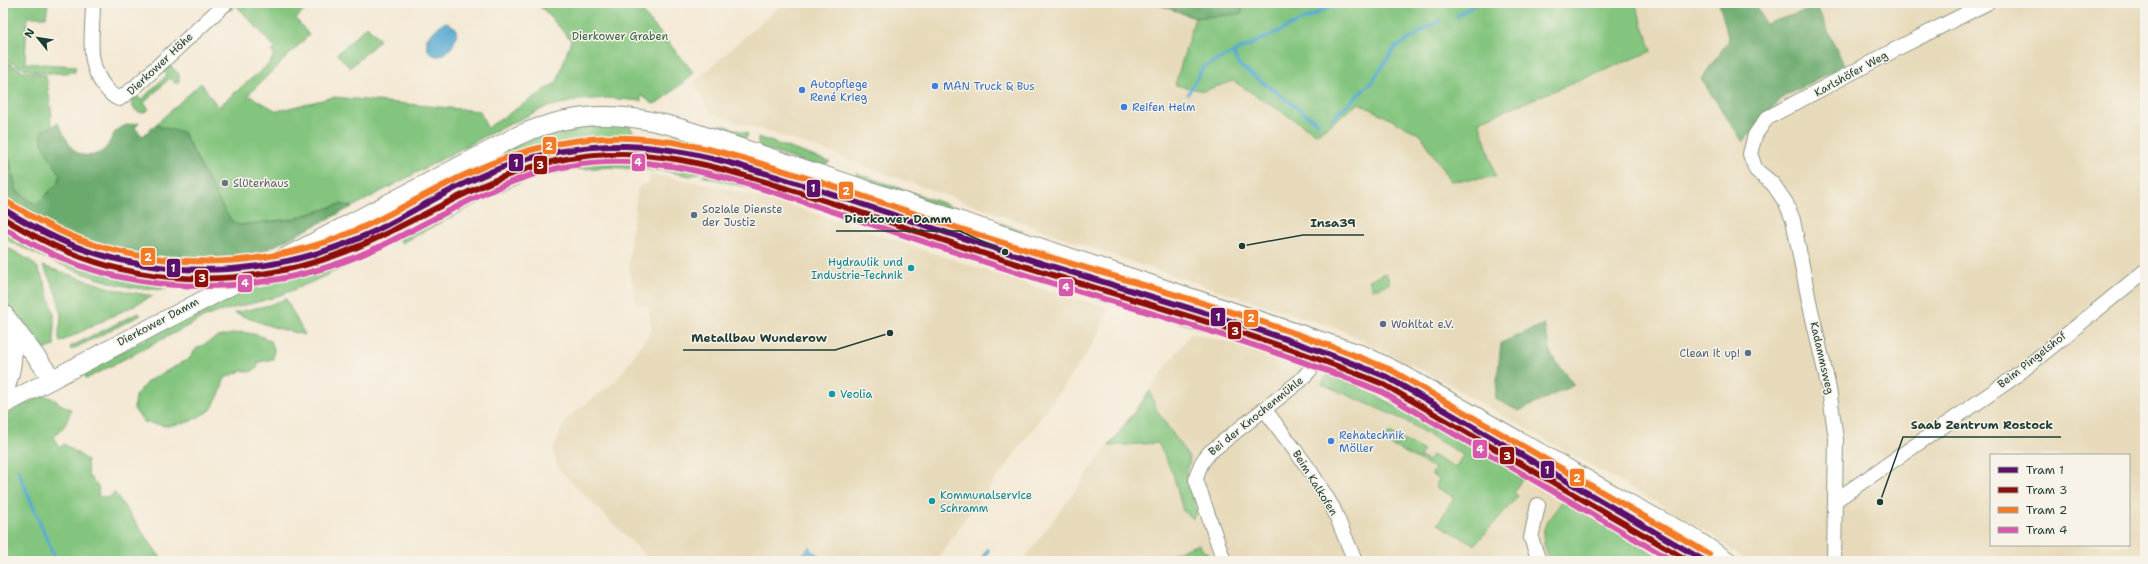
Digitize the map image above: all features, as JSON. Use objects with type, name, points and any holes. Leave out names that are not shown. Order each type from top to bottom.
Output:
[{"type":"street","name":"Dierkower Höhe","points":[[93,3],[92,49],[94,71],[111,94],[119,99],[134,88],[226,3]]},
{"type":"street","name":"Karlshöfer Weg","points":[[1756,170],[1750,154],[1755,135],[1767,118],[1902,46],[1987,3]]},
{"type":"street","name":"Dierkower Damm","points":[[3,405],[52,378],[518,136],[562,119],[612,115],[653,120],[693,132],[1362,354],[1398,372],[1628,503],[1690,536],[1728,561]]},
{"type":"street","name":"Kadammsweg","points":[[1756,170],[1773,184],[1786,203],[1793,220],[1832,406],[1836,439],[1834,561]]},
{"type":"street","name":"Beim Pingelshof","points":[[1836,507],[1979,400],[2013,378],[2145,271]]},
{"type":"street","points":[[4,314],[52,378]]},
{"type":"street","points":[[3,395],[10,377],[14,349],[4,314]]},
{"type":"street","name":"Bei der Knochenmühle","points":[[1224,561],[1196,480],[1198,470],[1210,452],[1265,410],[1311,370],[1325,341]]},
{"type":"street","name":"Beim Kalkofen","points":[[1265,410],[1309,469],[1333,508],[1355,561]]},
{"type":"street","points":[[1538,505],[1531,538],[1538,561]]},
{"type":"shaded area","points":[[783,3],[1154,3],[1195,18],[1175,85],[1204,91],[1233,81],[1317,134],[1359,103],[1421,135],[1450,181],[1479,121],[1652,51],[1635,3],[2145,3],[2145,561],[1746,561],[1708,532],[1684,518],[1432,375],[1341,330],[1126,260],[859,164],[836,154],[710,113],[694,82]]},
{"type":"shaded area","points":[[650,174],[711,185],[800,209],[1030,285],[1110,308],[1092,346],[1004,469],[965,518],[937,561],[651,561],[559,470],[553,451],[566,419],[616,381],[652,330],[648,306],[636,303],[629,267],[631,234],[638,188],[643,184],[649,183]]},
{"type":"shaded area","points":[[1191,333],[1221,340],[1293,362],[1357,387],[1396,405],[1667,561],[1023,561]]},
{"type":"green space","points":[[3,3],[48,3],[46,17],[27,17],[25,63],[75,66],[75,72],[37,72],[20,67],[3,57]]},
{"type":"green space","name":"Dierkower Graben","points":[[234,3],[241,3],[245,8],[250,3],[312,3],[296,19],[309,35],[248,95],[277,111],[334,97],[480,111],[487,128],[557,82],[571,40],[543,9],[534,3],[635,3],[694,73],[661,101],[653,104],[641,95],[641,101],[608,98],[579,100],[546,107],[489,134],[352,207],[341,204],[293,219],[239,225],[232,221],[224,210],[184,133],[155,125],[201,83],[218,107],[270,63],[274,55],[272,51],[275,48],[236,5],[230,11],[228,9]]},
{"type":"green space","points":[[1154,3],[1635,3],[1652,51],[1479,121],[1496,177],[1450,181],[1421,135],[1359,103],[1317,134],[1233,81],[1204,91],[1175,85],[1195,18]]},
{"type":"green space","points":[[1154,3],[1242,3],[1242,14],[1195,18]]},
{"type":"green space","points":[[1719,3],[1756,3],[1765,24],[1817,7],[1844,65],[1780,99],[1743,142],[1701,79],[1729,40]]},
{"type":"green space","points":[[367,26],[380,40],[350,68],[337,54]]},
{"type":"green space","points":[[3,60],[24,71],[46,75],[52,126],[42,131],[42,143],[60,175],[58,183],[36,205],[17,191],[5,143],[3,143]]},
{"type":"green space","points":[[171,66],[179,74],[179,81],[176,84],[170,78],[144,103],[149,109],[143,112],[135,110],[131,101],[135,94],[141,100],[167,75],[162,70]]},
{"type":"green space","points":[[58,123],[74,150],[77,153],[89,156],[97,154],[105,149],[116,131],[121,127],[130,124],[139,123],[135,128],[143,136],[155,125],[183,133],[224,210],[232,221],[239,225],[293,219],[341,204],[352,207],[264,251],[244,256],[175,259],[136,255],[86,242],[41,224],[3,204],[3,143],[5,143],[17,191],[36,205],[58,183],[60,175],[42,143],[42,131]]},
{"type":"green space","points":[[629,124],[638,142],[569,147],[538,152],[517,159],[455,183],[360,232],[321,249],[506,150],[529,140],[577,125]]},
{"type":"green space","points":[[721,124],[748,134],[746,139],[738,140],[731,138],[722,131],[720,128]]},
{"type":"green space","points":[[675,134],[795,172],[801,181],[749,163],[713,153],[659,145],[660,142]]},
{"type":"green space","points":[[758,137],[830,162],[819,167],[761,148],[758,144]]},
{"type":"green space","points":[[616,153],[645,153],[719,166],[717,168],[690,176],[666,171],[609,167],[571,170],[538,177],[509,187],[401,243],[398,238],[310,283],[271,298],[207,316],[86,379],[83,372],[264,277],[338,260],[396,232],[394,228],[475,188],[501,177],[556,161]]},
{"type":"green space","points":[[716,172],[799,198],[801,201],[702,176]]},
{"type":"green space","points":[[856,173],[1023,231],[1019,234],[860,179]]},
{"type":"green space","points":[[824,203],[1092,292],[1306,357],[1305,359],[1063,288],[822,207]]},
{"type":"green space","points":[[16,211],[63,234],[104,249],[149,257],[178,258],[177,265],[135,259],[96,249],[57,235],[38,226],[20,216]]},
{"type":"green space","points":[[3,223],[65,253],[108,267],[153,277],[176,280],[176,283],[162,289],[141,289],[90,276],[64,266],[3,238]]},
{"type":"green space","points":[[3,245],[31,261],[37,267],[44,281],[54,314],[54,346],[44,350],[35,343],[3,298]]},
{"type":"green space","points":[[43,266],[113,289],[153,296],[60,342],[59,332],[61,317],[59,303]]},
{"type":"green space","points":[[1386,273],[1390,283],[1373,290],[1369,280]]},
{"type":"green space","points":[[286,299],[305,335],[273,327],[234,313],[269,305]]},
{"type":"green space","points":[[138,313],[141,315],[71,350],[70,347]]},
{"type":"green space","points":[[1544,324],[1552,356],[1574,385],[1519,411],[1495,399],[1501,343]]},
{"type":"green space","points":[[242,332],[258,335],[271,341],[274,349],[273,359],[259,362],[257,368],[250,372],[243,370],[225,378],[219,395],[211,410],[189,422],[167,426],[144,422],[134,409],[135,396],[148,381],[189,359],[196,349],[217,337]]},
{"type":"green space","points":[[1329,373],[1403,409],[1523,477],[1514,492],[1518,496],[1475,545],[1438,524],[1454,497],[1435,487],[1439,479],[1432,475],[1435,468],[1381,440],[1389,433],[1423,450],[1420,457],[1428,461],[1432,455],[1455,468],[1463,455],[1402,419],[1322,384]]},
{"type":"green space","points":[[1150,391],[1156,409],[1190,459],[1186,475],[1197,510],[1193,519],[1183,511],[1173,474],[1158,443],[1109,446]]},
{"type":"green space","points":[[41,396],[49,397],[71,409],[65,424],[60,431],[53,436],[59,448],[64,444],[87,460],[88,475],[99,488],[98,496],[109,498],[114,492],[163,561],[3,561],[3,416]]},
{"type":"green space","points":[[1562,501],[1667,561],[1550,561],[1544,542],[1544,529],[1546,523]]},
{"type":"green space","points":[[1199,544],[1204,552],[1207,552],[1210,561],[1153,561]]},
{"type":"water","points":[[446,22],[456,28],[455,42],[447,52],[436,56],[431,54],[427,48],[427,38],[440,25]]},
{"type":"water","points":[[810,547],[824,561],[797,561]]},
{"type":"waterway","points":[[1188,94],[1203,67],[1339,3]]},
{"type":"waterway","points":[[1457,16],[1477,3]]},
{"type":"waterway","points":[[1332,119],[1371,83],[1395,48],[1439,21]]},
{"type":"waterway","points":[[1233,53],[1239,65],[1318,123]]},
{"type":"waterway","points":[[18,470],[56,561]]},
{"type":"waterway","points":[[981,561],[988,550]]},
{"type":"tram line","name":"2","points":[[7,202],[59,231],[92,244],[127,253],[162,259],[233,261],[303,249],[337,238],[370,224],[486,165],[547,146],[588,139],[630,138],[672,142],[713,150],[843,189],[1039,254],[1242,315],[1342,350],[1391,370],[1709,554]]},
{"type":"tram line","name":"1","points":[[3,209],[55,238],[88,251],[123,261],[159,267],[196,270],[232,269],[268,265],[304,257],[339,246],[373,232],[470,181],[507,166],[546,154],[606,146],[647,147],[688,153],[729,163],[839,196],[984,245],[1238,323],[1387,377],[1705,561]]},
{"type":"tram line","name":"3","points":[[3,218],[61,249],[81,257],[118,268],[155,275],[193,278],[232,277],[270,273],[308,264],[344,252],[379,237],[468,192],[525,169],[556,161],[589,156],[624,154],[645,155],[687,161],[727,171],[837,204],[1032,269],[1284,347],[1383,384],[1689,561]]},
{"type":"tram line","name":"4","points":[[3,228],[71,262],[118,276],[156,283],[194,286],[232,285],[270,281],[307,273],[344,262],[379,247],[498,187],[528,176],[560,168],[593,163],[650,163],[690,169],[767,190],[1029,276],[1281,354],[1380,391],[1673,561]]},
{"type":"place","name":"MAN Truck & Bus","points":[[935,86]]},
{"type":"place","name":"Autopflege René Krieg","points":[[802,90]]},
{"type":"place","name":"Reifen Helm","points":[[1124,107]]},
{"type":"place","name":"Slüterhaus","points":[[225,183]]},
{"type":"place","name":"Soziale Dienste der Justiz","points":[[694,215]]},
{"type":"place","name":"Insa39","points":[[1242,246]]},
{"type":"place","name":"Dierkower Damm","points":[[1005,252]]},
{"type":"place","name":"Hydraulik und Industrie-Technik","points":[[911,268]]},
{"type":"place","name":"Wohltat e.V.","points":[[1383,324]]},
{"type":"place","name":"Metallbau Wunderow","points":[[890,333]]},
{"type":"place","name":"Clean it up!","points":[[1748,353]]},
{"type":"place","name":"Veolia","points":[[832,394]]},
{"type":"place","name":"Rehatechnik Möller","points":[[1331,441]]},
{"type":"place","name":"Kommunalservice Schramm","points":[[932,501]]},
{"type":"place","name":"Saab Zentrum Rostock","points":[[1880,502]]}]
